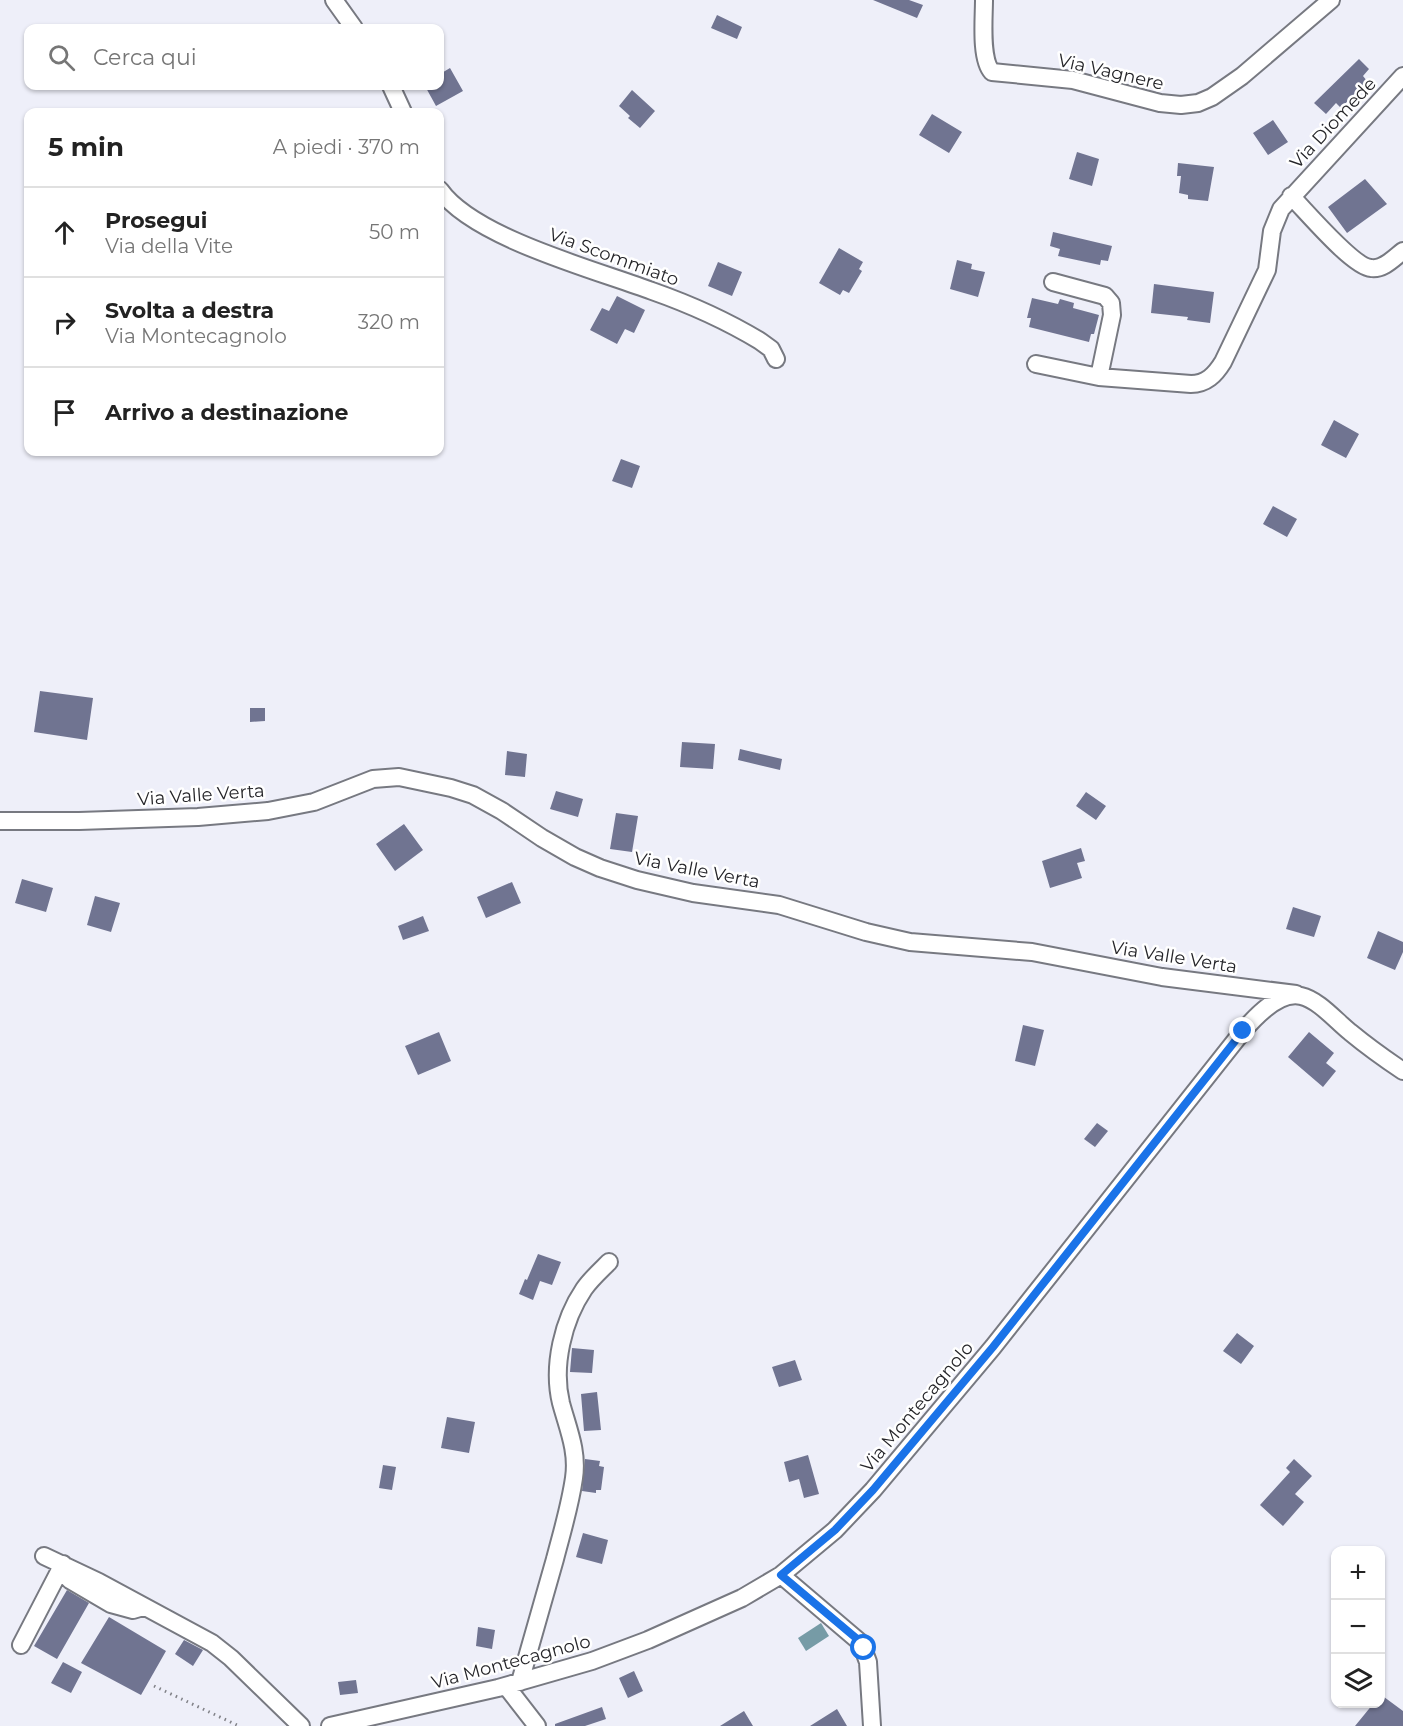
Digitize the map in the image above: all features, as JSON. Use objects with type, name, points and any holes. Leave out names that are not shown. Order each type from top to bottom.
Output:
[{"type":"street","points":[[334,0],[351,24]]},
{"type":"street","name":"Via Vagnere","points":[[984,0],[985,57],[988,68],[992,72],[1062,78],[1144,100],[1181,105],[1205,101],[1235,82],[1331,0]]},
{"type":"street","name":"Via Diomede","points":[[1036,364],[1099,377],[1195,384],[1205,382],[1214,375],[1265,276],[1276,219],[1291,196],[1403,76]]},
{"type":"street","points":[[393,90],[401,108]]},
{"type":"street","name":"Via Scommiato","points":[[444,195],[465,215],[499,233],[530,247],[688,306],[765,343],[776,358]]},
{"type":"street","name":"Via Diomede","points":[[1291,196],[1348,254],[1365,267],[1380,267],[1403,251]]},
{"type":"street","points":[[1053,282],[1101,294],[1111,303],[1113,315],[1099,377]]},
{"type":"street","name":"Via Valle Verta","points":[[0,820],[79,821],[198,817],[268,811],[314,802],[374,779],[399,777],[473,795],[575,857],[638,880],[778,906],[866,932],[910,942],[1032,952],[1162,977],[1275,990],[1299,996]]},
{"type":"street","points":[[1299,996],[1312,1001],[1403,1071]]},
{"type":"street","name":"Via Montecagnolo","points":[[330,1726],[513,1684],[592,1661],[628,1648],[742,1598],[781,1575],[835,1530],[868,1496],[993,1347],[1247,1026],[1276,1002],[1299,996]]},
{"type":"street","points":[[537,1726],[513,1684],[568,1512],[575,1472],[575,1448],[559,1392],[558,1374],[561,1350],[578,1299],[589,1282],[609,1262]]},
{"type":"street","points":[[44,1556],[63,1564]]},
{"type":"street","points":[[63,1564],[64,1574],[70,1580],[111,1604],[133,1610],[144,1606],[219,1648],[301,1726]]},
{"type":"street","points":[[21,1645],[63,1564]]},
{"type":"street","points":[[781,1575],[861,1643],[868,1662],[872,1726]]},
{"type":"path","points":[[154,1686],[239,1726]]},
{"type":"water","points":[[821,1623],[829,1636],[806,1651],[798,1638]]},
{"type":"building","points":[[873,0],[909,0],[923,5],[917,18]]},
{"type":"building","points":[[717,15],[742,27],[737,39],[711,28]]},
{"type":"building","points":[[1359,59],[1369,69],[1363,76],[1367,81],[1341,108],[1336,103],[1326,114],[1314,103]]},
{"type":"building","points":[[450,68],[463,91],[436,106],[427,90],[444,90],[444,72]]},
{"type":"building","points":[[632,90],[655,111],[640,128],[619,106]]},
{"type":"building","points":[[932,114],[962,132],[949,153],[919,135]]},
{"type":"building","points":[[1273,120],[1288,142],[1268,155],[1253,133]]},
{"type":"building","points":[[1077,152],[1099,159],[1092,186],[1069,179]]},
{"type":"building","points":[[1178,163],[1214,167],[1208,201],[1188,199],[1188,195],[1179,193],[1181,176],[1177,176]]},
{"type":"building","points":[[1365,179],[1387,204],[1347,233],[1328,207]]},
{"type":"building","points":[[1053,232],[1112,246],[1108,261],[1101,260],[1100,265],[1058,256],[1060,249],[1050,246]]},
{"type":"building","points":[[839,248],[863,262],[859,269],[862,271],[849,293],[843,290],[840,295],[819,283]]},
{"type":"building","points":[[957,260],[972,264],[971,269],[985,272],[978,297],[950,289]]},
{"type":"building","points":[[718,262],[742,272],[732,296],[708,286]]},
{"type":"building","points":[[1154,284],[1214,292],[1210,323],[1187,320],[1188,317],[1151,313]]},
{"type":"building","points":[[617,296],[645,310],[634,333],[625,329],[617,344],[590,330],[602,308],[609,311]]},
{"type":"building","points":[[1032,298],[1058,304],[1060,299],[1074,303],[1073,308],[1099,315],[1094,334],[1091,334],[1089,342],[1029,327],[1031,318],[1027,318]]},
{"type":"building","points":[[1334,420],[1359,434],[1346,458],[1321,445]]},
{"type":"building","points":[[621,459],[640,466],[632,488],[612,481]]},
{"type":"building","points":[[1273,506],[1297,519],[1287,537],[1263,524]]},
{"type":"building","points":[[40,691],[93,698],[87,740],[34,732]]},
{"type":"building","points":[[250,708],[265,708],[265,721],[250,722]]},
{"type":"building","points":[[682,742],[715,744],[713,769],[680,767]]},
{"type":"building","points":[[740,749],[782,759],[780,770],[738,760]]},
{"type":"building","points":[[507,751],[527,754],[525,777],[505,775]]},
{"type":"building","points":[[556,791],[583,799],[578,817],[550,809]]},
{"type":"building","points":[[1086,792],[1106,806],[1096,820],[1076,806]]},
{"type":"building","points":[[616,813],[638,816],[632,852],[610,849]]},
{"type":"building","points":[[404,824],[423,850],[395,871],[376,844]]},
{"type":"building","points":[[1081,848],[1085,861],[1077,863],[1082,878],[1050,888],[1042,861]]},
{"type":"building","points":[[22,879],[53,888],[46,912],[15,903]]},
{"type":"building","points":[[512,882],[521,903],[486,918],[477,897]]},
{"type":"building","points":[[95,896],[120,903],[111,932],[87,925]]},
{"type":"building","points":[[1293,907],[1321,916],[1314,937],[1286,929]]},
{"type":"building","points":[[423,916],[429,931],[403,940],[398,926]]},
{"type":"building","points":[[1378,931],[1403,942],[1403,952],[1395,970],[1367,958]]},
{"type":"building","points":[[1023,1025],[1044,1030],[1035,1066],[1015,1061]]},
{"type":"building","points":[[439,1032],[451,1061],[418,1075],[405,1046]]},
{"type":"building","points":[[1309,1032],[1334,1053],[1326,1063],[1336,1071],[1323,1087],[1288,1057]]},
{"type":"building","points":[[1097,1123],[1108,1131],[1095,1147],[1084,1139]]},
{"type":"building","points":[[538,1254],[561,1262],[552,1285],[540,1281],[533,1300],[519,1294]]},
{"type":"building","points":[[1237,1333],[1254,1346],[1241,1364],[1223,1351]]},
{"type":"building","points":[[572,1348],[594,1350],[592,1373],[570,1372]]},
{"type":"building","points":[[795,1360],[802,1380],[779,1387],[772,1367]]},
{"type":"building","points":[[597,1392],[601,1430],[584,1431],[581,1394]]},
{"type":"building","points":[[447,1417],[475,1422],[469,1453],[441,1448]]},
{"type":"building","points":[[808,1455],[819,1494],[804,1498],[799,1479],[789,1482],[784,1462]]},
{"type":"building","points":[[585,1459],[600,1461],[599,1466],[604,1467],[601,1490],[596,1490],[596,1493],[582,1491]]},
{"type":"building","points":[[1294,1459],[1312,1476],[1295,1494],[1304,1502],[1283,1526],[1260,1505],[1290,1472],[1286,1468]]},
{"type":"building","points":[[383,1465],[396,1467],[392,1490],[379,1488]]},
{"type":"building","points":[[583,1533],[608,1540],[602,1564],[576,1557]]},
{"type":"building","points":[[67,1590],[89,1603],[57,1659],[34,1646]]},
{"type":"building","points":[[109,1617],[166,1651],[141,1695],[81,1663]]},
{"type":"building","points":[[478,1627],[495,1630],[492,1649],[476,1646]]},
{"type":"building","points":[[184,1640],[203,1650],[193,1666],[175,1654]]},
{"type":"building","points":[[63,1662],[82,1672],[71,1693],[51,1683]]},
{"type":"building","points":[[634,1671],[643,1691],[628,1698],[619,1678]]},
{"type":"building","points":[[356,1680],[358,1693],[340,1695],[338,1682]]},
{"type":"building","points":[[1385,1698],[1403,1711],[1403,1726],[1355,1726],[1370,1708],[1385,1708]]},
{"type":"building","points":[[602,1707],[606,1719],[585,1726],[555,1726],[555,1724]]},
{"type":"building","points":[[837,1709],[847,1726],[810,1726]]},
{"type":"building","points":[[744,1711],[753,1726],[720,1726]]},
{"type":"route","points":[[864,1648],[856,1638],[781,1575],[835,1530],[873,1490],[993,1347],[1243,1031]]}]
